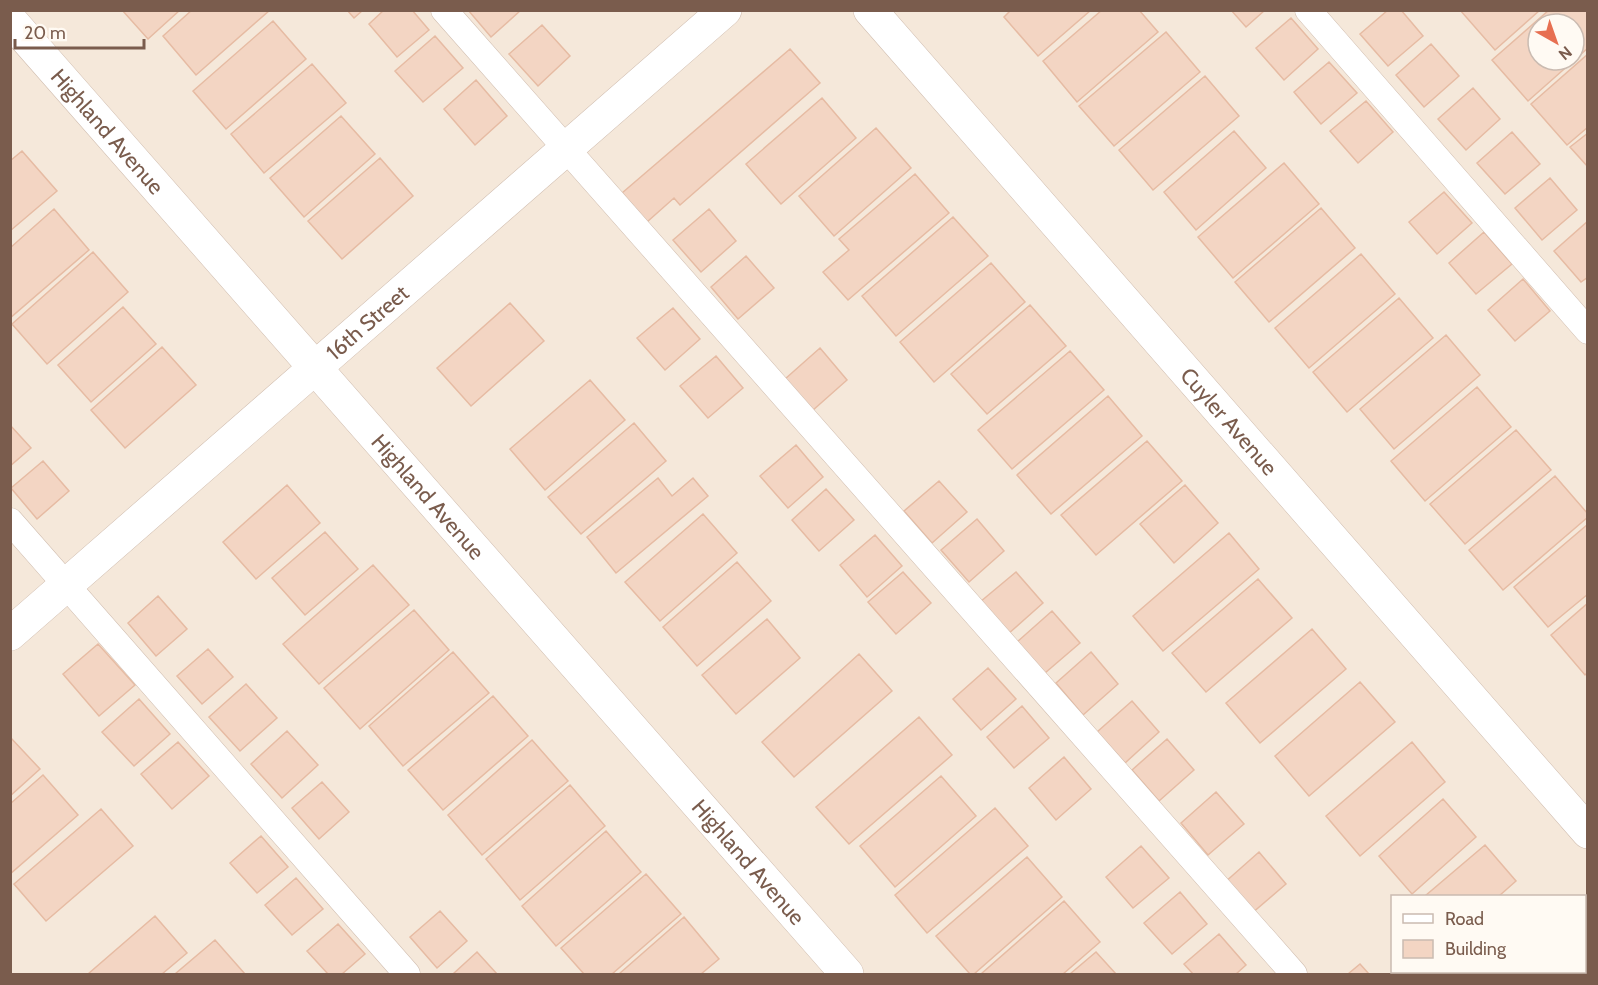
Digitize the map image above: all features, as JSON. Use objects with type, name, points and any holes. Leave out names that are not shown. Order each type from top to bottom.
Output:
[{"type":"street","name":"16th Street","points":[[10,634],[724,10]]},
{"type":"street","name":"Cuyler Avenue","points":[[870,10],[1587,832]]},
{"type":"street","name":"Highland Avenue","points":[[10,20],[847,975]]},
{"type":"lane","points":[[444,10],[1294,975]]},
{"type":"lane","points":[[1308,10],[1587,331]]},
{"type":"lane","points":[[10,521],[407,975]]},
{"type":"shaded area","points":[[11,11],[1587,11],[1587,974],[11,974]]},
{"type":"building","points":[[122,10],[180,10],[148,39]]},
{"type":"building","points":[[192,10],[270,10],[196,75],[163,36]]},
{"type":"building","points":[[347,10],[363,10],[354,18]]},
{"type":"building","points":[[384,10],[412,10],[429,30],[397,57],[369,24]]},
{"type":"building","points":[[468,10],[521,10],[491,37]]},
{"type":"building","points":[[1011,10],[1091,10],[1038,56],[1004,17]]},
{"type":"building","points":[[1102,10],[1139,10],[1158,32],[1077,102],[1043,61]]},
{"type":"building","points":[[1231,10],[1265,10],[1246,27]]},
{"type":"building","points":[[1388,10],[1401,10],[1423,36],[1388,66],[1360,34]]},
{"type":"building","points":[[1460,10],[1540,10],[1526,12],[1526,22],[1495,50]]},
{"type":"building","points":[[1549,10],[1588,10],[1588,48],[1586,50],[1586,12],[1547,12]]},
{"type":"building","points":[[1291,18],[1318,49],[1284,80],[1256,48]]},
{"type":"building","points":[[273,21],[306,59],[226,129],[193,91]]},
{"type":"building","points":[[542,25],[570,56],[538,86],[509,54]]},
{"type":"building","points":[[1526,30],[1526,72],[1561,72],[1528,101],[1492,60]]},
{"type":"building","points":[[1166,32],[1200,72],[1114,146],[1079,106]]},
{"type":"building","points":[[435,36],[463,68],[423,102],[395,71]]},
{"type":"building","points":[[1431,44],[1459,76],[1424,107],[1396,75]]},
{"type":"building","points":[[790,49],[820,83],[680,205],[674,198],[647,222],[622,193]]},
{"type":"building","points":[[1588,54],[1588,127],[1567,145],[1531,104],[1567,72],[1586,72]]},
{"type":"building","points":[[1329,62],[1357,93],[1321,124],[1294,92]]},
{"type":"building","points":[[312,64],[346,103],[264,173],[231,134]]},
{"type":"building","points":[[1205,76],[1239,116],[1153,190],[1119,150]]},
{"type":"building","points":[[476,80],[507,116],[475,145],[444,109]]},
{"type":"building","points":[[1473,88],[1500,119],[1466,150],[1438,119]]},
{"type":"building","points":[[822,98],[856,138],[781,204],[746,164]]},
{"type":"building","points":[[1366,101],[1393,132],[1358,163],[1330,131]]},
{"type":"building","points":[[341,116],[375,154],[304,217],[270,178]]},
{"type":"building","points":[[876,128],[911,168],[834,236],[799,196]]},
{"type":"building","points":[[1234,131],[1266,168],[1196,230],[1164,192]]},
{"type":"building","points":[[1512,132],[1540,164],[1505,194],[1477,163]]},
{"type":"building","points":[[1588,133],[1588,167],[1570,147]]},
{"type":"building","points":[[22,151],[57,191],[10,231],[10,161]]},
{"type":"building","points":[[380,158],[413,196],[342,259],[308,221]]},
{"type":"building","points":[[1284,163],[1319,204],[1233,278],[1198,237]]},
{"type":"building","points":[[915,174],[949,213],[848,300],[823,272],[849,250],[839,239]]},
{"type":"building","points":[[1550,178],[1577,210],[1542,240],[1515,208]]},
{"type":"building","points":[[1444,192],[1472,223],[1437,254],[1409,222]]},
{"type":"building","points":[[1321,208],[1355,248],[1269,322],[1235,282]]},
{"type":"building","points":[[54,209],[89,250],[10,318],[10,248]]},
{"type":"building","points":[[709,209],[736,241],[701,272],[673,240]]},
{"type":"building","points":[[953,217],[988,256],[896,336],[862,296]]},
{"type":"building","points":[[1588,221],[1588,277],[1581,282],[1554,251]]},
{"type":"building","points":[[1484,232],[1512,264],[1476,294],[1449,263]]},
{"type":"building","points":[[93,252],[128,292],[47,364],[12,324]]},
{"type":"building","points":[[1361,254],[1395,294],[1309,368],[1275,328]]},
{"type":"building","points":[[746,256],[774,288],[738,319],[711,287]]},
{"type":"building","points":[[991,263],[1025,302],[934,382],[900,342]]},
{"type":"building","points":[[1523,279],[1550,311],[1515,341],[1488,310]]},
{"type":"building","points":[[1399,298],[1433,338],[1347,412],[1313,372]]},
{"type":"building","points":[[510,303],[544,341],[471,406],[437,368]]},
{"type":"building","points":[[1030,305],[1066,346],[987,414],[951,374]]},
{"type":"building","points":[[123,307],[156,344],[91,402],[58,365]]},
{"type":"building","points":[[673,308],[700,339],[665,370],[637,338]]},
{"type":"building","points":[[1446,335],[1480,375],[1394,449],[1360,409]]},
{"type":"building","points":[[162,347],[196,385],[125,448],[91,410]]},
{"type":"building","points":[[820,348],[847,380],[812,411],[785,379]]},
{"type":"building","points":[[1070,351],[1104,390],[1012,469],[978,430]]},
{"type":"building","points":[[716,356],[743,388],[708,418],[680,386]]},
{"type":"building","points":[[590,380],[625,420],[545,490],[510,449]]},
{"type":"building","points":[[1477,387],[1511,427],[1425,501],[1391,461]]},
{"type":"building","points":[[1108,396],[1142,436],[1051,514],[1017,475]]},
{"type":"building","points":[[634,423],[666,461],[581,534],[548,497]]},
{"type":"building","points":[[10,425],[31,448],[10,466]]},
{"type":"building","points":[[1516,430],[1551,470],[1465,544],[1430,504]]},
{"type":"building","points":[[1147,441],[1182,481],[1096,555],[1061,515]]},
{"type":"building","points":[[796,445],[823,477],[788,508],[760,476]]},
{"type":"building","points":[[43,461],[69,491],[37,519],[11,488]]},
{"type":"building","points":[[1555,476],[1588,514],[1588,517],[1503,590],[1469,550]]},
{"type":"building","points":[[658,478],[672,496],[693,478],[708,496],[616,573],[587,537]]},
{"type":"building","points":[[939,481],[967,512],[932,543],[904,511]]},
{"type":"building","points":[[287,485],[320,523],[256,579],[223,542]]},
{"type":"building","points":[[1185,485],[1218,523],[1174,563],[1140,524]]},
{"type":"building","points":[[826,489],[854,520],[819,551],[792,520]]},
{"type":"building","points":[[703,514],[737,553],[660,621],[625,582]]},
{"type":"building","points":[[977,519],[1004,551],[969,582],[941,550]]},
{"type":"building","points":[[1588,524],[1588,594],[1548,627],[1514,587]]},
{"type":"building","points":[[325,532],[358,569],[305,615],[272,578]]},
{"type":"building","points":[[1229,533],[1259,569],[1163,651],[1133,616]]},
{"type":"building","points":[[875,535],[902,566],[867,597],[840,565]]},
{"type":"building","points":[[737,562],[771,601],[697,666],[663,627]]},
{"type":"building","points":[[373,565],[409,605],[319,684],[283,644]]},
{"type":"building","points":[[903,572],[931,603],[896,634],[868,602]]},
{"type":"building","points":[[1016,572],[1043,603],[1008,634],[980,602]]},
{"type":"building","points":[[1258,579],[1292,618],[1206,692],[1172,653]]},
{"type":"building","points":[[158,596],[187,629],[156,656],[128,623]]},
{"type":"building","points":[[1588,603],[1588,672],[1585,675],[1551,635]]},
{"type":"building","points":[[414,610],[449,650],[360,729],[324,688]]},
{"type":"building","points":[[1052,611],[1080,643],[1045,673],[1017,642]]},
{"type":"building","points":[[767,619],[800,658],[736,714],[702,675]]},
{"type":"building","points":[[1312,629],[1346,669],[1260,743],[1226,703]]},
{"type":"building","points":[[98,644],[135,685],[99,716],[63,674]]},
{"type":"building","points":[[208,649],[233,677],[202,704],[177,676]]},
{"type":"building","points":[[453,652],[489,693],[403,766],[369,726]]},
{"type":"building","points":[[1091,652],[1118,684],[1083,715],[1056,683]]},
{"type":"building","points":[[859,654],[892,691],[794,777],[762,742]]},
{"type":"building","points":[[988,668],[1016,699],[981,730],[953,699]]},
{"type":"building","points":[[1360,682],[1395,722],[1309,796],[1275,756]]},
{"type":"building","points":[[246,684],[277,718],[240,751],[209,717]]},
{"type":"building","points":[[493,696],[528,736],[443,810],[408,770]]},
{"type":"building","points":[[139,699],[170,734],[134,766],[102,732]]},
{"type":"building","points":[[1132,701],[1159,732],[1125,763],[1097,732]]},
{"type":"building","points":[[1022,706],[1049,738],[1014,768],[987,737]]},
{"type":"building","points":[[919,717],[952,755],[849,844],[816,807]]},
{"type":"building","points":[[287,731],[318,765],[282,798],[251,764]]},
{"type":"building","points":[[10,737],[40,769],[10,796]]},
{"type":"building","points":[[1167,739],[1194,770],[1159,801],[1132,770]]},
{"type":"building","points":[[532,740],[568,781],[482,855],[448,815]]},
{"type":"building","points":[[178,742],[209,776],[172,809],[141,774]]},
{"type":"building","points":[[1412,742],[1445,782],[1360,856],[1326,816]]},
{"type":"building","points":[[1064,757],[1091,789],[1056,820],[1029,788]]},
{"type":"building","points":[[43,775],[78,815],[10,874],[10,804]]},
{"type":"building","points":[[941,776],[976,816],[895,887],[860,846]]},
{"type":"building","points":[[322,782],[349,812],[319,839],[292,808]]},
{"type":"building","points":[[570,785],[605,826],[520,900],[486,859]]},
{"type":"building","points":[[1216,792],[1244,824],[1208,855],[1181,823]]},
{"type":"building","points":[[1443,799],[1476,837],[1412,894],[1379,856]]},
{"type":"building","points":[[995,808],[1028,846],[927,933],[895,895]]},
{"type":"building","points":[[101,809],[133,846],[46,921],[14,884]]},
{"type":"building","points":[[606,831],[641,872],[556,946],[522,906]]},
{"type":"building","points":[[261,836],[288,867],[257,893],[230,863]]},
{"type":"building","points":[[1485,845],[1516,881],[1500,895],[1426,895]]},
{"type":"building","points":[[1141,846],[1169,878],[1133,908],[1106,877]]},
{"type":"building","points":[[1259,852],[1286,884],[1251,914],[1224,883]]},
{"type":"building","points":[[1027,857],[1062,897],[974,974],[970,974],[936,936]]},
{"type":"building","points":[[646,874],[681,914],[612,974],[584,974],[561,948]]},
{"type":"building","points":[[296,878],[323,909],[292,935],[265,905]]},
{"type":"building","points":[[1180,892],[1207,924],[1172,954],[1144,923]]},
{"type":"building","points":[[1064,901],[1100,942],[1063,974],[981,974]]},
{"type":"building","points":[[440,911],[467,941],[437,968],[410,937]]},
{"type":"building","points":[[155,916],[187,953],[162,974],[88,974]]},
{"type":"building","points":[[684,917],[719,959],[701,974],[619,974]]},
{"type":"building","points":[[338,924],[365,954],[342,974],[328,974],[307,951]]},
{"type":"building","points":[[1219,934],[1246,965],[1236,974],[1193,974],[1184,964]]},
{"type":"building","points":[[215,940],[245,974],[175,974]]},
{"type":"building","points":[[477,952],[497,974],[453,974]]},
{"type":"building","points":[[1096,952],[1116,974],[1070,974]]},
{"type":"building","points":[[1360,964],[1369,974],[1348,974]]},
{"type":"building","points":[[1482,973],[1511,973],[1509,974]]}]
